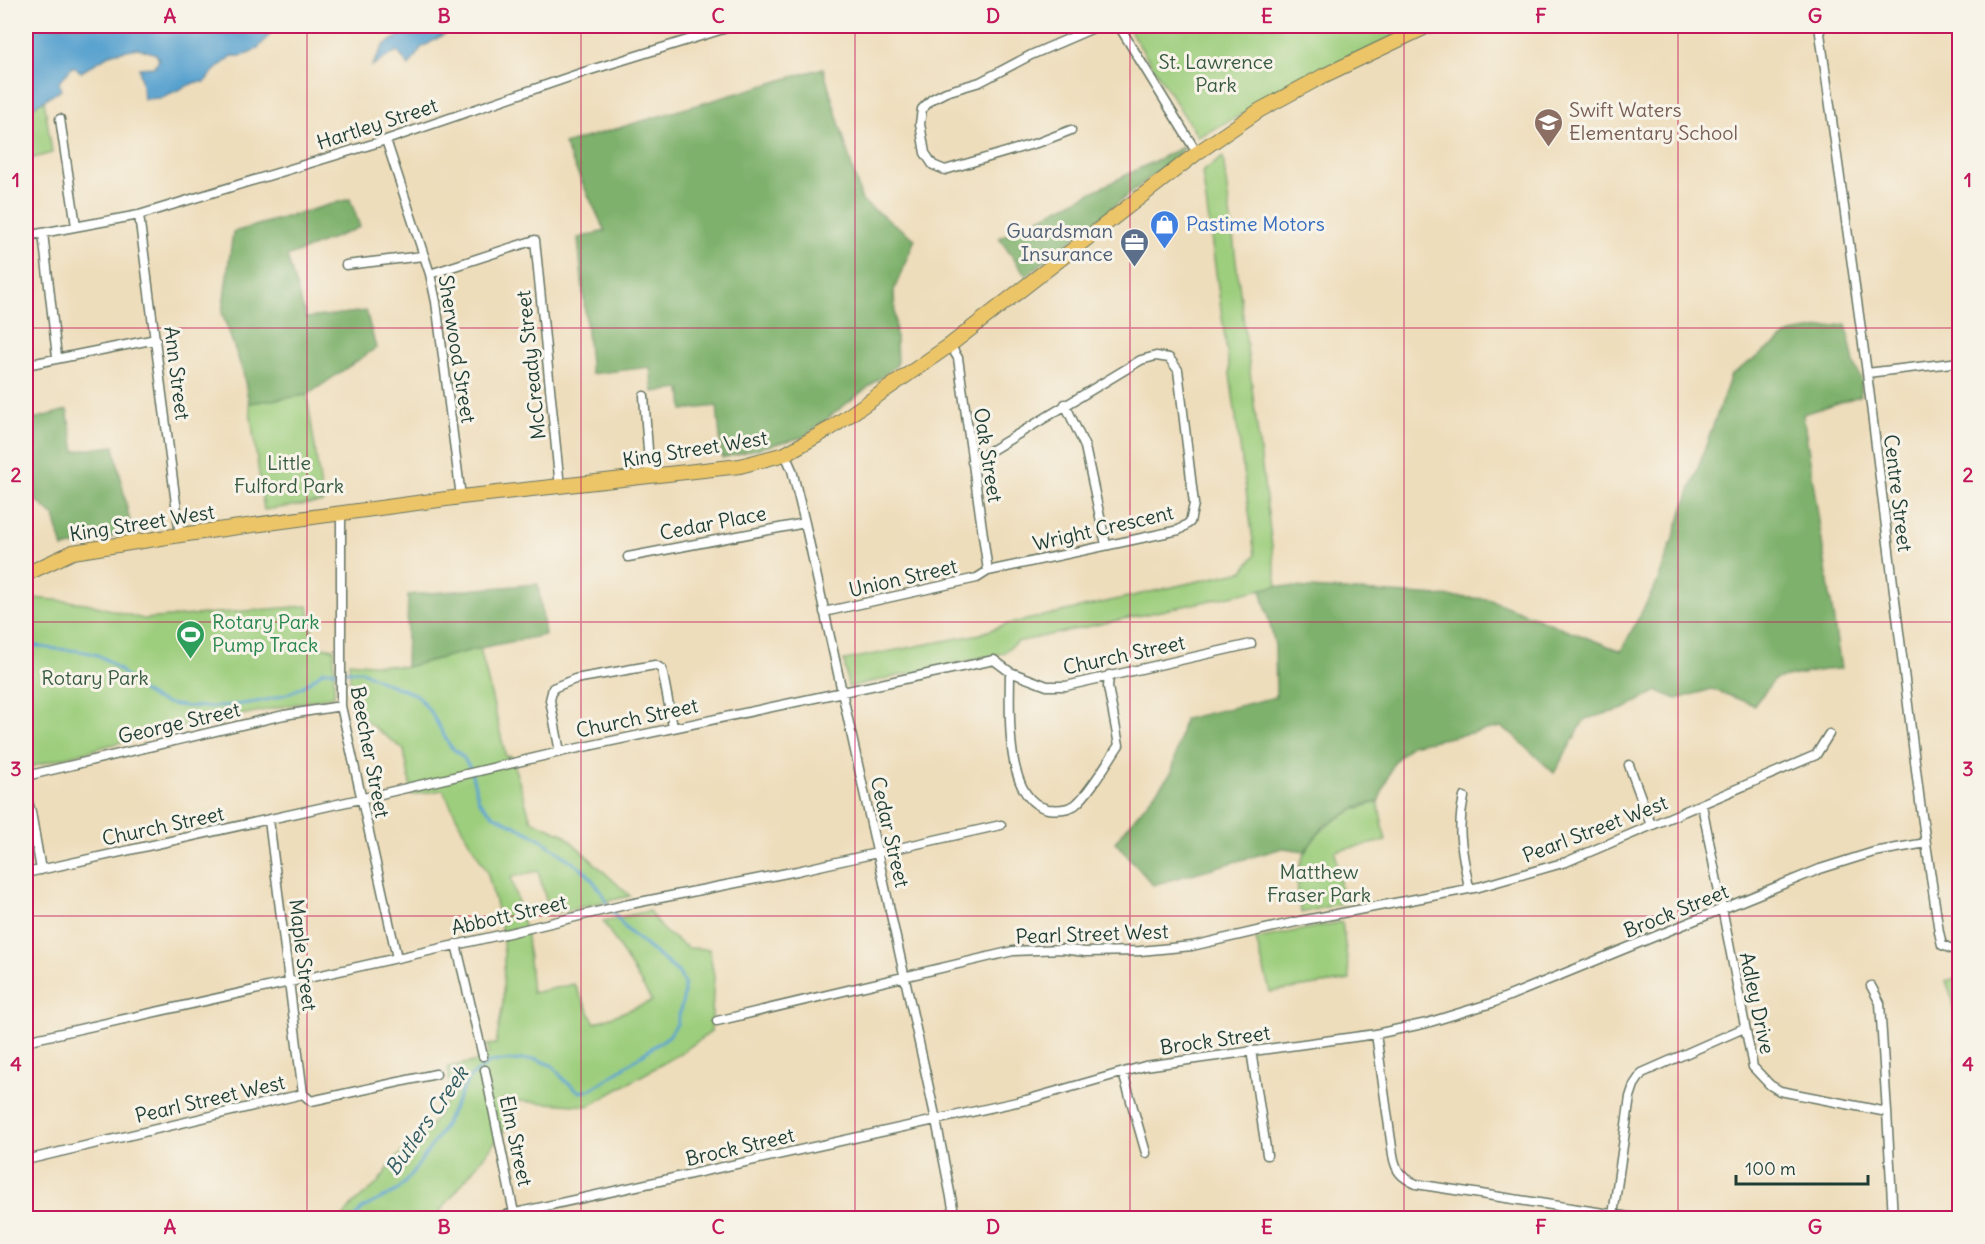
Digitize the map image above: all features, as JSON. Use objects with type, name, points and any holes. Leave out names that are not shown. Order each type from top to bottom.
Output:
[{"type":"main road","name":"King Street West","points":[[26,574],[73,552],[180,535],[461,498],[740,466],[785,454],[831,428],[950,345],[1197,153],[1260,110],[1323,76],[1428,26]]},
{"type":"street","name":"Hartley Street","points":[[26,236],[139,215],[386,140],[581,73],[733,26]]},
{"type":"street","points":[[1071,130],[1040,142],[945,170],[933,165],[925,153],[920,124],[922,109],[932,99],[946,92],[980,82],[1031,55],[1098,26]]},
{"type":"street","points":[[1119,26],[1197,153]]},
{"type":"street","name":"Centre Street","points":[[1819,26],[1867,373],[1939,932],[1942,945],[1959,952]]},
{"type":"street","points":[[60,119],[76,225]]},
{"type":"street","name":"Sherwood Street","points":[[386,140],[430,274],[436,302],[461,498]]},
{"type":"street","name":"Ann Street","points":[[139,215],[180,535]]},
{"type":"street","points":[[43,233],[57,357]]},
{"type":"street","name":"McCready Street","points":[[430,274],[535,240],[560,487]]},
{"type":"street","points":[[346,265],[423,256]]},
{"type":"street","points":[[26,365],[156,339]]},
{"type":"street","name":"Oak Street","points":[[950,345],[958,358],[988,571]]},
{"type":"street","name":"Wright Crescent","points":[[972,462],[1141,360],[1156,356],[1169,358],[1178,370],[1194,504],[1190,522],[1179,530],[988,571]]},
{"type":"street","points":[[1867,373],[1959,362]]},
{"type":"street","points":[[644,396],[650,477]]},
{"type":"street","points":[[1065,404],[1085,447],[1106,545]]},
{"type":"street","name":"Cedar Street","points":[[785,454],[792,470],[805,523],[936,1120],[955,1218]]},
{"type":"street","name":"Beecher Street","points":[[341,514],[341,706],[396,958]]},
{"type":"street","name":"Cedar Place","points":[[628,557],[805,523]]},
{"type":"street","name":"Union Street","points":[[824,612],[977,578],[988,571]]},
{"type":"street","name":"Church Street","points":[[26,873],[673,727],[994,660],[1010,672],[1047,687],[1066,686],[1251,644]]},
{"type":"street","points":[[560,752],[550,700],[552,688],[575,679],[655,665],[662,669],[673,727]]},
{"type":"street","points":[[1010,672],[1009,726],[1018,778],[1023,792],[1033,803],[1047,809],[1060,810],[1074,805],[1087,791],[1119,745],[1108,687],[1109,675]]},
{"type":"street","name":"George Street","points":[[26,776],[284,715],[341,706]]},
{"type":"street","name":"Pearl Street West","points":[[717,1021],[1013,951],[1062,949],[1085,952],[1140,951],[1192,946],[1300,921],[1469,888],[1566,861],[1702,805],[1816,755],[1829,734]]},
{"type":"street","points":[[1629,765],[1651,825]]},
{"type":"street","points":[[26,795],[41,870]]},
{"type":"street","points":[[1464,797],[1459,833],[1469,888]]},
{"type":"street","name":"Adley Drive","points":[[1702,805],[1753,1067],[1779,1091],[1887,1112]]},
{"type":"street","name":"Maple Street","points":[[269,820],[303,1094]]},
{"type":"street","name":"Abbott Street","points":[[26,1041],[597,911],[797,871],[1001,825]]},
{"type":"street","name":"Brock Street","points":[[492,1218],[514,1216],[1026,1100],[1144,1066],[1376,1034],[1427,1023],[1492,1003],[1722,911],[1820,869],[1874,852],[1926,843]]},
{"type":"street","points":[[456,944],[483,1056]]},
{"type":"street","points":[[1871,986],[1880,1002],[1893,1218]]},
{"type":"street","points":[[1613,1215],[1630,1097],[1634,1084],[1642,1073],[1744,1028]]},
{"type":"street","points":[[1376,1034],[1392,1155],[1396,1170],[1404,1179],[1416,1184],[1636,1218]]},
{"type":"street","points":[[1251,1050],[1267,1155]]},
{"type":"street","name":"Elm Street","points":[[485,1070],[514,1216]]},
{"type":"street","points":[[1124,1073],[1146,1153]]},
{"type":"street","name":"Pearl Street West","points":[[26,1160],[303,1094],[311,1101],[436,1074]]},
{"type":"street","points":[[26,1210],[27,1218]]},
{"type":"green space","name":"St. Lawrence Park","points":[[1127,26],[1414,26],[1198,137]]},
{"type":"green space","points":[[823,68],[862,201],[915,239],[894,290],[897,365],[803,437],[722,458],[717,406],[683,410],[681,389],[653,392],[650,367],[591,374],[578,238],[605,231],[564,144]]},
{"type":"green space","points":[[44,100],[52,153],[26,160],[26,111]]},
{"type":"green space","points":[[1187,145],[1177,156],[1026,276],[999,238]]},
{"type":"green space","points":[[1223,157],[1277,586],[1017,642],[1003,653],[848,687],[844,660],[980,634],[1004,625],[1243,571],[1255,555],[1202,172]]},
{"type":"green space","points":[[350,199],[360,227],[287,257],[306,318],[366,311],[376,348],[307,395],[249,403],[243,372],[222,313],[233,232]]},
{"type":"green space","points":[[1846,324],[1854,363],[1862,381],[1860,396],[1803,414],[1841,669],[1775,679],[1754,705],[1712,689],[1677,699],[1657,691],[1624,709],[1585,719],[1554,773],[1511,733],[1501,727],[1411,745],[1394,762],[1378,802],[1360,806],[1325,825],[1305,851],[1283,848],[1153,885],[1115,842],[1172,772],[1184,719],[1276,697],[1275,645],[1261,589],[1277,586],[1488,599],[1621,651],[1658,581],[1731,375],[1791,333]]},
{"type":"green space","name":"Little Fulford Park","points":[[307,395],[323,502],[264,510],[249,403]]},
{"type":"green space","points":[[67,410],[75,451],[114,446],[132,532],[63,548],[54,516],[26,491],[26,421]]},
{"type":"green space","points":[[538,584],[545,635],[480,648],[406,667],[408,595]]},
{"type":"green space","name":"Rotary Park","points":[[26,586],[33,598],[86,603],[143,619],[308,606],[315,646],[334,649],[334,696],[154,733],[26,768]]},
{"type":"green space","points":[[480,648],[506,757],[511,756],[531,820],[563,834],[630,896],[550,914],[538,871],[511,877],[527,937],[532,993],[574,984],[595,1023],[652,1001],[603,921],[649,911],[665,932],[688,948],[709,949],[714,976],[711,1032],[676,1056],[589,1106],[503,1100],[507,1127],[435,1218],[342,1218],[353,1204],[376,1185],[396,1158],[428,1130],[451,1094],[448,1067],[478,1061],[489,1053],[487,1045],[496,1044],[503,1003],[504,954],[501,925],[487,871],[443,790],[412,795],[404,750],[352,710],[349,662],[406,667]]},
{"type":"green space","name":"Matthew Fraser Park","points":[[1378,802],[1386,841],[1335,851],[1343,903],[1301,913],[1297,877],[1309,846],[1318,835],[1339,818],[1351,811]]},
{"type":"green space","points":[[1342,922],[1350,980],[1270,992],[1256,939]]},
{"type":"green space","points":[[1960,977],[1959,1072],[1953,1000],[1946,981]]},
{"type":"water","points":[[26,26],[276,26],[253,52],[247,55],[232,56],[205,82],[196,82],[160,98],[144,99],[139,68],[154,67],[159,60],[156,54],[138,48],[112,53],[81,72],[73,66],[59,82],[61,90],[26,111]]},
{"type":"water","points":[[415,26],[458,26],[421,48],[409,66],[397,51],[372,66],[384,45]]},
{"type":"waterway","name":"Butlers Creek","points":[[26,642],[43,647],[97,655],[113,664],[139,689],[169,704],[204,707],[264,700],[294,691],[323,671],[362,671],[417,695],[432,714],[450,746],[463,757],[470,768],[479,801],[493,815],[539,838],[586,872],[627,930],[679,973],[684,984],[684,995],[677,1024],[669,1036],[606,1080],[589,1090],[580,1092],[565,1081],[553,1066],[536,1059],[490,1062],[469,1078],[441,1132],[412,1174],[398,1190],[363,1208],[354,1218]]},
{"type":"place","name":"Swift Waters Elementary School","points":[[1548,148]]},
{"type":"place","name":"Pastime Motors","points":[[1165,250]]},
{"type":"place","name":"Guardsman Insurance","points":[[1134,268]]},
{"type":"place","name":"Rotary Park Pump Track","points":[[191,660]]}]
